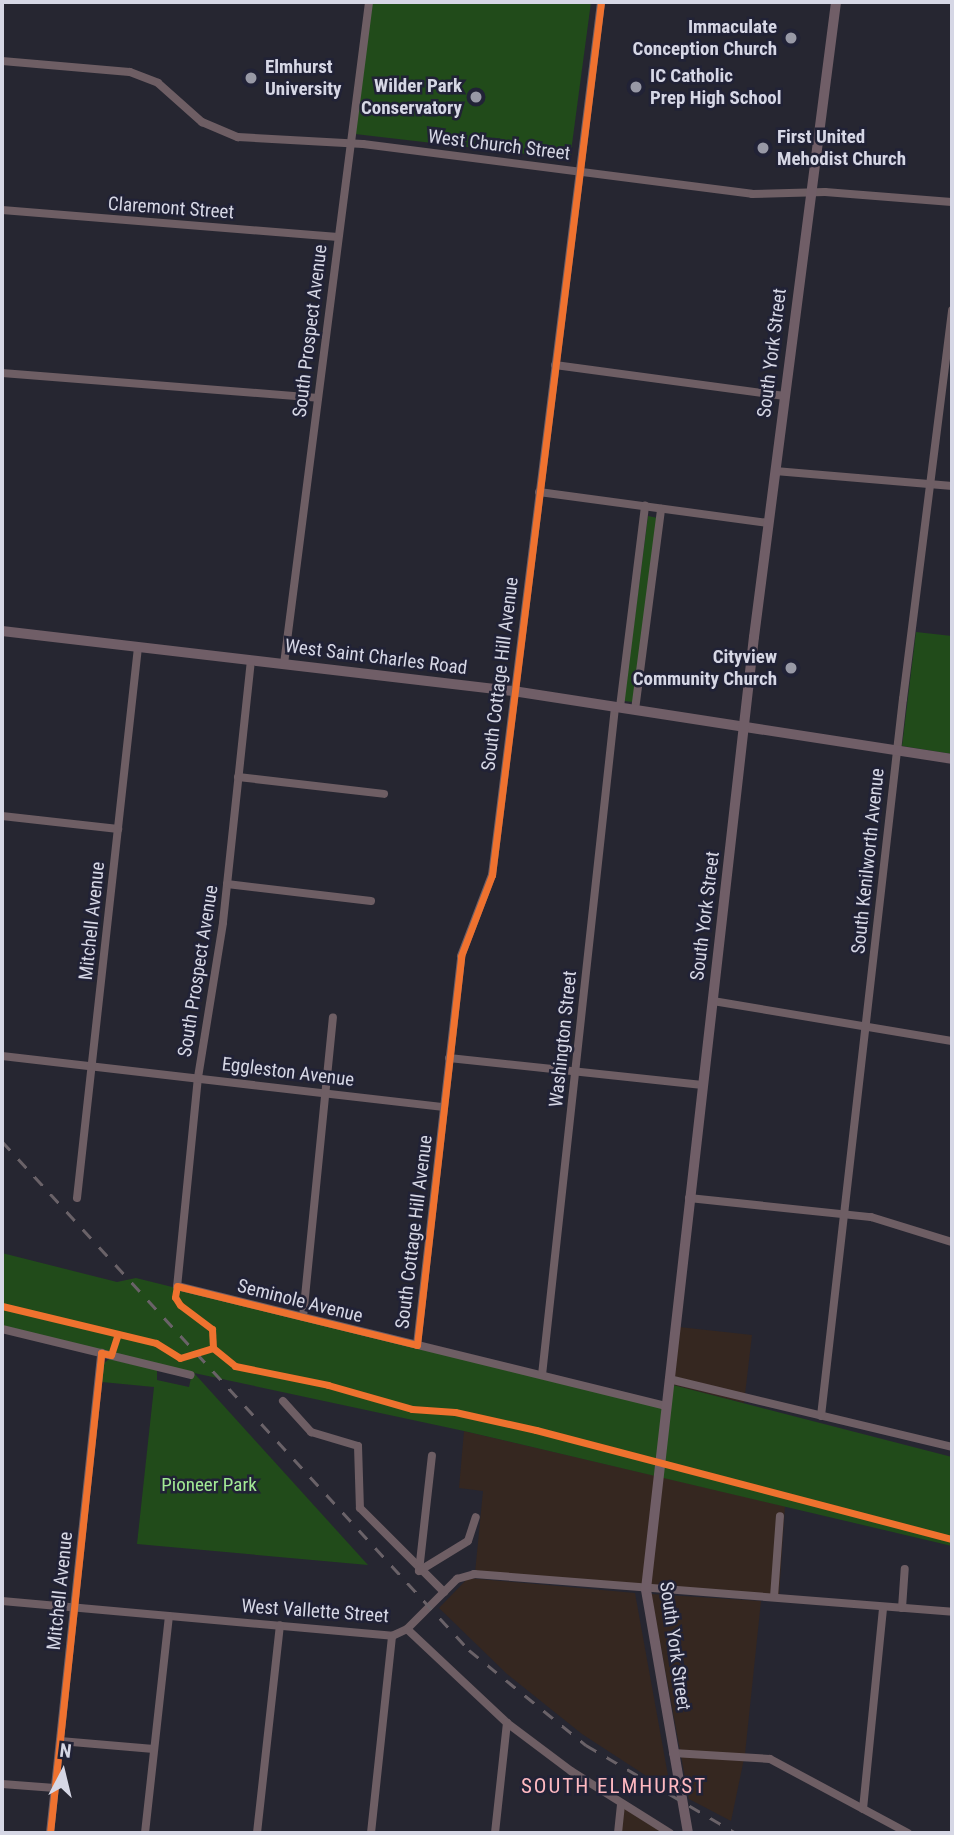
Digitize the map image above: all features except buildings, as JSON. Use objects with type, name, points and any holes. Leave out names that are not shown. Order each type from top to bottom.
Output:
[{"type":"main road","name":"South York Street","points":[[688,1833],[646,1589],[768,523],[836,2]]},
{"type":"main road","name":"West Saint Charles Road","points":[[2,631],[513,691],[952,759]]},
{"type":"street","name":"South Prospect Avenue","points":[[284,664],[369,2]]},
{"type":"street","name":"South Cottage Hill Avenue","points":[[417,1345],[461,956],[492,875],[601,2]]},
{"type":"street","name":"West Church Street","points":[[2,61],[130,72],[158,83],[194,117],[230,135],[351,145],[752,194],[811,192],[952,202]]},
{"type":"street","name":"Claremont Street","points":[[2,210],[338,237]]},
{"type":"street","name":"South Kenilworth Avenue","points":[[821,1416],[897,750],[952,310]]},
{"type":"street","points":[[555,365],[785,396]]},
{"type":"street","points":[[2,373],[318,398]]},
{"type":"street","points":[[775,471],[952,486]]},
{"type":"street","points":[[539,492],[768,523]]},
{"type":"street","name":"Washington Street","points":[[542,1376],[618,707],[645,506]]},
{"type":"street","points":[[635,710],[662,509]]},
{"type":"street","name":"Mitchell Avenue","points":[[77,1198],[138,646]]},
{"type":"street","name":"South Prospect Avenue","points":[[177,1286],[198,1077],[227,884],[251,660]]},
{"type":"street","points":[[238,777],[384,794]]},
{"type":"street","points":[[2,816],[118,829]]},
{"type":"street","points":[[227,884],[371,901]]},
{"type":"street","points":[[713,1001],[952,1041]]},
{"type":"street","points":[[303,1317],[333,1017]]},
{"type":"street","name":"Eggleston Avenue","points":[[2,1056],[444,1107]]},
{"type":"street","points":[[449,1058],[703,1085]]},
{"type":"street","points":[[689,1198],[885,1220],[952,1242]]},
{"type":"street","name":"Seminole Avenue","points":[[177,1286],[666,1405]]},
{"type":"street","points":[[2,1329],[190,1376]]},
{"type":"street","name":"Mitchell Avenue","points":[[50,1833],[101,1353]]},
{"type":"street","points":[[669,1379],[952,1447]]},
{"type":"street","points":[[283,1401],[311,1432],[358,1446],[360,1508],[419,1572],[444,1592]]},
{"type":"street","points":[[419,1572],[432,1456]]},
{"type":"street","points":[[774,1597],[780,1516]]},
{"type":"street","points":[[419,1572],[468,1541],[476,1517]]},
{"type":"street","points":[[902,1608],[905,1569]]},
{"type":"street","name":"West Vallette Street","points":[[2,1601],[392,1636],[407,1629],[444,1592],[467,1574],[952,1612]]},
{"type":"street","points":[[863,1809],[883,1607]]},
{"type":"street","points":[[145,1833],[169,1616]]},
{"type":"street","points":[[257,1833],[281,1625]]},
{"type":"street","points":[[407,1629],[508,1723],[621,1804],[670,1833]]},
{"type":"street","points":[[371,1833],[392,1636]]},
{"type":"street","points":[[495,1833],[508,1723]]},
{"type":"street","points":[[60,1741],[154,1749]]},
{"type":"street","points":[[673,1753],[770,1759],[908,1833]]},
{"type":"street","points":[[2,1784],[55,1788]]},
{"type":"street","points":[[618,1833],[621,1804]]},
{"type":"shaded area","points":[[679,1327],[752,1335],[744,1403],[673,1385]]},
{"type":"shaded area","points":[[464,1431],[785,1506],[779,1596],[475,1573],[483,1491],[459,1488]]},
{"type":"shaded area","points":[[468,1578],[635,1593],[671,1792],[582,1734],[507,1674],[439,1608]]},
{"type":"shaded area","points":[[651,1594],[761,1601],[745,1754],[731,1821],[689,1799]]},
{"type":"shaded area","points":[[618,1805],[667,1833],[615,1833]]},
{"type":"green space","points":[[372,2],[591,2],[570,159],[355,134]]},
{"type":"green space","points":[[648,516],[658,518],[633,702],[624,701]]},
{"type":"green space","points":[[916,632],[952,636],[952,754],[902,746]]},
{"type":"green space","name":"Pioneer Park","points":[[2,1253],[117,1282],[136,1278],[670,1410],[673,1385],[952,1457],[952,1546],[464,1431],[194,1373],[368,1565],[137,1544],[154,1387],[102,1382],[104,1363],[109,1359],[157,1370],[157,1380],[189,1387],[192,1373],[2,1332]]},
{"type":"railway","points":[[2,1141],[469,1650],[586,1745],[736,1833]]},
{"type":"cycle path","points":[[213,1348],[212,1329],[180,1305],[175,1297],[177,1286],[417,1345],[461,956],[492,875],[601,2]]},
{"type":"cycle path","points":[[2,1306],[156,1343],[180,1358],[213,1348]]},
{"type":"cycle path","points":[[50,1833],[101,1353],[111,1355],[118,1334]]},
{"type":"cycle path","points":[[213,1348],[235,1366],[328,1385],[412,1409],[455,1412],[536,1430],[952,1539]]},
{"type":"place","name":"Immaculate Conception Church","points":[[791,38]]},
{"type":"place","name":"Elmhurst University","points":[[251,78]]},
{"type":"place","name":"IC Catholic Prep High School","points":[[636,87]]},
{"type":"place","name":"Wilder Park Conservatory","points":[[476,97]]},
{"type":"place","name":"First United Mehodist Church","points":[[763,148]]},
{"type":"place","name":"Cityview Community Church","points":[[791,668]]},
{"type":"district","name":"SOUTH ELMHURST","points":[[614,1786]]}]
